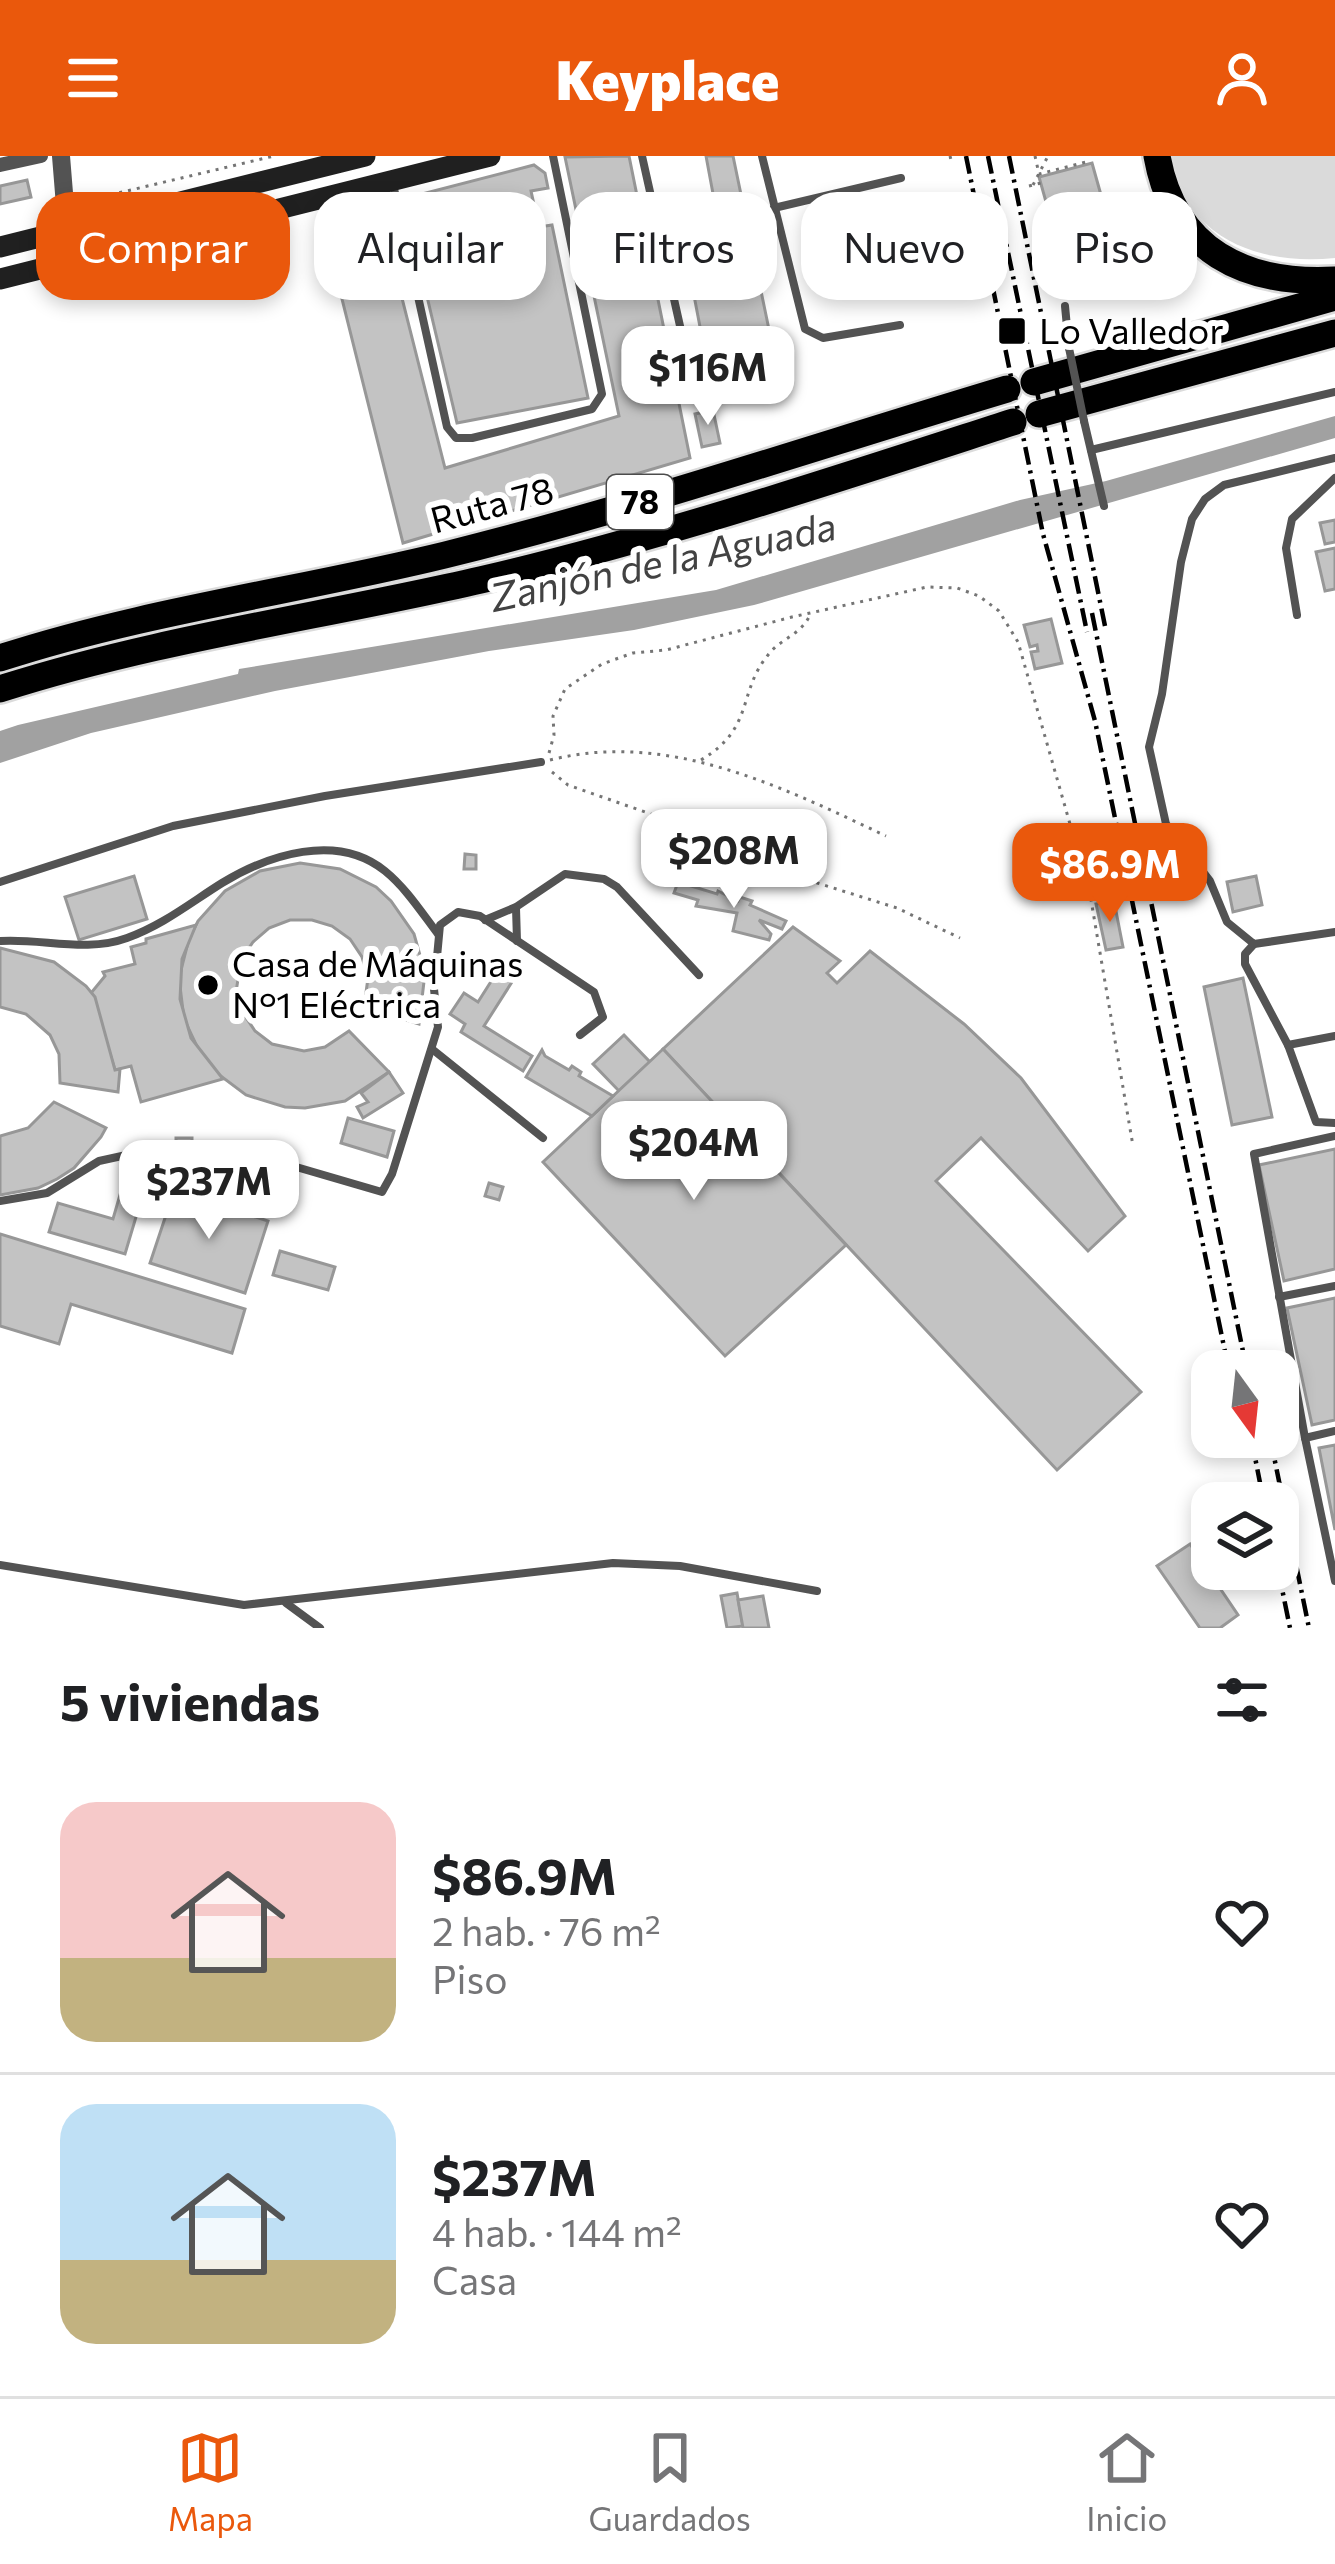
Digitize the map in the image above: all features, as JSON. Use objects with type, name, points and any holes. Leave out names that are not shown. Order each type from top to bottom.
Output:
[{"type":"highway","points":[[1156,156],[1180,217],[1198,241],[1222,259],[1276,279],[1335,280]]},
{"type":"highway","name":"Ruta 78","points":[[0,658],[102,629],[267,596],[587,517],[1020,386],[1335,298]]},
{"type":"highway","name":"Ruta 78","points":[[0,689],[119,656],[493,577],[621,543],[1026,418],[1335,333]]},
{"type":"main road","points":[[210,192],[322,162],[365,156]]},
{"type":"main road","points":[[290,206],[490,156]]},
{"type":"main road","points":[[0,247],[36,238]]},
{"type":"main road","points":[[0,279],[36,270]]},
{"type":"street","points":[[0,165],[41,156]]},
{"type":"street","points":[[61,156],[64,192]]},
{"type":"lane","points":[[392,180],[448,427],[463,440],[584,412],[597,405],[602,394],[554,156]]},
{"type":"lane","points":[[642,156],[694,392]]},
{"type":"lane","points":[[762,156],[771,192]]},
{"type":"lane","points":[[777,208],[901,178]]},
{"type":"lane","points":[[777,216],[805,329],[823,338],[901,325]]},
{"type":"lane","points":[[1065,306],[1069,348],[1104,506]]},
{"type":"lane","points":[[1091,450],[1335,392]]},
{"type":"lane","points":[[1254,944],[1227,922],[1210,881],[1166,824],[1149,747],[1192,519],[1205,499],[1224,485],[1335,458]]},
{"type":"lane","points":[[1297,615],[1286,548],[1292,519],[1335,478]]},
{"type":"lane","points":[[0,881],[173,826],[541,762]]},
{"type":"lane","points":[[0,940],[110,943],[168,921],[251,868],[281,855],[316,850],[354,856],[381,868],[439,934]]},
{"type":"lane","points":[[485,920],[516,907],[565,874],[604,879],[699,974]]},
{"type":"lane","points":[[516,907],[517,941]]},
{"type":"lane","points":[[0,1201],[47,1193],[100,1161],[131,1154],[286,1164],[382,1192],[388,1186],[438,1028],[434,989],[439,934],[448,916],[458,912],[485,920],[598,996],[603,1017],[580,1035]]},
{"type":"lane","points":[[1335,932],[1254,944],[1245,954],[1245,964],[1288,1045],[1316,1122],[1335,1123]]},
{"type":"lane","points":[[1288,1045],[1335,1036]]},
{"type":"lane","points":[[432,1049],[543,1138]]},
{"type":"lane","points":[[1335,1136],[1254,1154],[1335,1580]]},
{"type":"lane","points":[[1280,1297],[1335,1286]]},
{"type":"lane","points":[[1305,1438],[1335,1431]]},
{"type":"lane","points":[[0,1564],[244,1605],[613,1563],[680,1566],[817,1591]]},
{"type":"lane","points":[[285,1602],[320,1628]]},
{"type":"path","points":[[126,192],[274,156]]},
{"type":"path","points":[[950,156],[952,164]]},
{"type":"path","points":[[1035,156],[1039,174]]},
{"type":"path","points":[[1041,183],[1031,186],[1048,156]]},
{"type":"path","points":[[1039,174],[1086,162]]},
{"type":"path","points":[[541,762],[553,743],[559,698],[575,680],[602,664],[910,589],[945,587],[990,603],[1014,631],[1068,807],[1090,894],[1133,1146]]},
{"type":"path","points":[[700,761],[734,731],[762,663],[778,644],[804,627],[810,612]]},
{"type":"path","points":[[541,762],[631,750],[700,761],[886,836]]},
{"type":"path","points":[[541,762],[568,784],[703,832],[811,880],[897,908],[959,938]]},
{"type":"shaded area","points":[[1169,156],[1335,156],[1335,258],[1279,257],[1230,241],[1197,214],[1197,192],[1182,192]]},
{"type":"shaded area","points":[[1335,416],[1335,438],[754,605],[275,691],[91,733],[0,763],[0,731],[18,725],[238,674],[239,669],[716,590],[1020,500],[1106,481]]},
{"type":"building","points":[[629,156],[636,192],[572,192],[565,157]]},
{"type":"building","points":[[706,156],[733,156],[740,192],[713,192]]},
{"type":"building","points":[[1092,163],[1100,192],[1043,192],[1039,177]]},
{"type":"building","points":[[534,165],[545,173],[548,188],[531,192],[429,192]]},
{"type":"building","points":[[27,180],[31,197],[0,204],[0,186]]},
{"type":"building","points":[[552,225],[588,398],[457,423],[428,300],[546,300],[546,226]]},
{"type":"building","points":[[342,300],[402,300],[445,468],[619,416],[595,300],[658,300],[690,458],[403,543]]},
{"type":"building","points":[[695,300],[763,300],[772,344],[706,358]]},
{"type":"building","points":[[772,344],[782,391],[770,393],[761,347]]},
{"type":"building","points":[[713,410],[720,443],[702,447],[695,414]]},
{"type":"building","points":[[1335,520],[1335,542],[1325,544],[1320,523]]},
{"type":"building","points":[[1335,548],[1335,589],[1325,591],[1316,552]]},
{"type":"building","points":[[1051,619],[1062,663],[1035,669],[1031,652],[1038,651],[1037,645],[1030,647],[1024,625]]},
{"type":"building","points":[[465,854],[476,855],[476,869],[464,869]]},
{"type":"building","name":"Casa de Máquinas N°1 Eléctrica","points":[[300,863],[340,869],[376,887],[414,934],[425,973],[419,1024],[364,1007],[368,978],[362,957],[350,939],[332,926],[290,920],[269,928],[253,942],[241,960],[236,992],[255,1031],[272,1044],[304,1051],[325,1047],[349,1031],[389,1072],[345,1101],[305,1108],[246,1095],[214,1071],[184,1019],[179,978],[198,921],[225,891],[260,871]]},
{"type":"building","points":[[134,876],[147,919],[79,940],[65,897]]},
{"type":"building","points":[[1256,876],[1262,905],[1233,912],[1227,882]]},
{"type":"building","points":[[678,882],[752,901],[750,905],[786,921],[782,929],[759,920],[771,934],[769,940],[733,931],[737,913],[696,906],[698,900],[674,893]]},
{"type":"building","points":[[1114,901],[1123,947],[1106,950],[1096,904]]},
{"type":"building","points":[[196,925],[182,959],[180,999],[191,1038],[223,1079],[141,1102],[131,1066],[115,1070],[91,993],[105,976],[103,972],[135,964],[131,947]]},
{"type":"building","points":[[793,927],[840,961],[827,973],[837,983],[870,951],[964,1024],[1021,1078],[1125,1216],[1088,1251],[981,1138],[936,1181],[1141,1392],[1057,1470],[663,1049]]},
{"type":"building","points":[[0,948],[54,962],[86,986],[95,997],[115,1070],[120,1069],[118,1092],[60,1083],[59,1054],[50,1035],[26,1014],[0,1007]]},
{"type":"building","points":[[497,972],[512,982],[484,1026],[532,1056],[523,1071],[461,1032],[465,1024],[450,1014],[464,993],[478,1002]]},
{"type":"building","points":[[1243,978],[1272,1117],[1232,1125],[1204,987]]},
{"type":"building","points":[[624,1035],[650,1062],[619,1091],[593,1064]]},
{"type":"building","points":[[663,1049],[846,1245],[725,1356],[543,1162]]},
{"type":"building","points":[[542,1050],[613,1096],[592,1116],[526,1077]]},
{"type":"building","points":[[389,1072],[403,1093],[363,1118],[357,1107],[368,1102],[361,1093]]},
{"type":"building","points":[[54,1102],[106,1128],[101,1137],[74,1168],[57,1179],[0,1195],[0,1136],[28,1128]]},
{"type":"building","points":[[348,1118],[394,1131],[387,1157],[341,1143]]},
{"type":"building","points":[[176,1138],[192,1138],[192,1153],[176,1153]]},
{"type":"building","points":[[1335,1149],[1335,1269],[1284,1281],[1259,1165]]},
{"type":"building","points":[[126,1174],[147,1180],[125,1254],[49,1232],[58,1203],[113,1219]]},
{"type":"building","points":[[489,1183],[503,1187],[499,1200],[485,1196]]},
{"type":"building","points":[[174,1191],[268,1221],[245,1293],[150,1263]]},
{"type":"building","points":[[0,1234],[245,1309],[232,1353],[71,1304],[59,1344],[0,1326]]},
{"type":"building","points":[[280,1251],[335,1267],[328,1290],[273,1275]]},
{"type":"building","points":[[1335,1298],[1335,1420],[1312,1425],[1287,1308]]},
{"type":"building","points":[[1335,1445],[1335,1530],[1319,1448]]},
{"type":"building","points":[[1190,1544],[1191,1590],[1221,1590],[1238,1615],[1220,1628],[1200,1628],[1157,1566]]},
{"type":"building","points":[[737,1593],[743,1626],[727,1628],[721,1596]]},
{"type":"building","points":[[763,1596],[769,1628],[743,1628],[738,1600]]},
{"type":"railway","points":[[966,156],[1043,534],[1095,721],[1225,1350]]},
{"type":"railway","points":[[988,156],[1087,632]]},
{"type":"railway","points":[[1009,156],[1105,626]]},
{"type":"railway","points":[[1092,613],[1243,1350]]},
{"type":"railway","points":[[1255,1458],[1260,1482]]},
{"type":"railway","points":[[1274,1458],[1309,1628]]},
{"type":"railway","points":[[1282,1590],[1290,1628]]},
{"type":"place","name":"Lo Valledor","points":[[1012,331]]},
{"type":"place","name":"Casa de Máquinas N°1 Eléctrica","points":[[208,985]]},
{"type":"water label","name":"Zanjón de la Aguada","points":[[663,562]]}]
